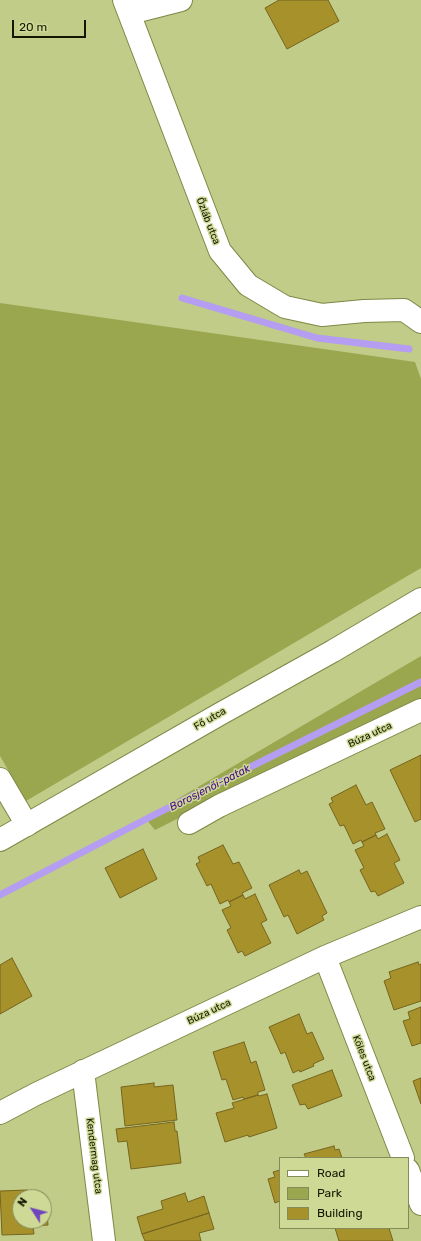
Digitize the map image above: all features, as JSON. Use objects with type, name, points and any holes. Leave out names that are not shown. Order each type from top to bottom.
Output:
[{"type":"street","points":[[127,6],[181,0]]},
{"type":"street","name":"Őzláb utca","points":[[127,6],[220,251],[248,285],[285,307],[322,315],[364,311],[404,310],[421,322]]},
{"type":"street","name":"Fő utca","points":[[0,840],[421,599]]},
{"type":"street","name":"Búza utca","points":[[189,823],[233,800],[421,710]]},
{"type":"street","points":[[0,779],[27,825]]},
{"type":"street","name":"Búza utca","points":[[0,1113],[83,1071],[324,958],[421,917]]},
{"type":"street","name":"Köles utca","points":[[324,958],[403,1157]]},
{"type":"street","name":"Kendermag utca","points":[[83,1071],[104,1241]]},
{"type":"street","points":[[409,1172],[420,1195]]},
{"type":"green space","points":[[0,303],[415,362],[421,379],[421,568],[26,801],[0,756]]},
{"type":"green space","points":[[421,656],[421,699],[342,736],[155,830],[145,818]]},
{"type":"building","points":[[279,0],[328,0],[339,21],[287,49],[265,8]]},
{"type":"building","points":[[421,755],[421,819],[415,822],[390,770]]},
{"type":"building","points":[[356,785],[366,805],[372,802],[385,829],[375,833],[376,835],[362,842],[361,840],[353,844],[344,825],[340,826],[329,804],[333,802],[331,798]]},
{"type":"building","points":[[387,834],[400,860],[394,863],[404,883],[378,896],[375,891],[371,892],[360,870],[364,868],[355,850],[364,846],[362,842],[376,835],[378,839]]},
{"type":"building","points":[[223,845],[233,864],[239,862],[252,888],[242,893],[243,895],[229,902],[228,900],[220,904],[211,884],[207,886],[196,864],[200,862],[198,857]]},
{"type":"building","points":[[143,849],[157,879],[120,898],[105,868]]},
{"type":"building","points":[[299,870],[301,874],[307,871],[327,913],[322,916],[324,920],[297,934],[288,915],[284,917],[269,885]]},
{"type":"building","points":[[255,894],[267,920],[261,923],[271,943],[245,956],[242,951],[238,953],[227,930],[231,928],[222,910],[231,906],[229,902],[243,895],[245,899]]},
{"type":"building","points":[[12,958],[32,996],[0,1014],[0,965]]},
{"type":"building","points":[[418,962],[419,965],[421,964],[421,1001],[394,1010],[384,981],[391,978],[389,972]]},
{"type":"building","points":[[421,1007],[421,1043],[412,1046],[403,1021],[410,1019],[408,1012]]},
{"type":"building","points":[[299,1014],[307,1034],[312,1032],[324,1059],[313,1064],[314,1066],[300,1072],[299,1070],[293,1073],[285,1052],[281,1054],[269,1027]]},
{"type":"building","points":[[244,1042],[251,1063],[256,1061],[265,1090],[258,1092],[258,1095],[233,1100],[226,1079],[222,1080],[213,1052]]},
{"type":"building","points":[[332,1070],[342,1096],[308,1109],[305,1104],[300,1105],[292,1085]]},
{"type":"building","points":[[421,1078],[421,1104],[413,1081]]},
{"type":"building","points":[[154,1083],[154,1087],[173,1085],[177,1120],[125,1126],[121,1087]]},
{"type":"building","points":[[267,1094],[277,1128],[249,1137],[248,1135],[225,1142],[216,1113],[234,1108],[232,1103],[258,1095]]},
{"type":"building","points":[[174,1122],[175,1131],[177,1131],[181,1163],[131,1169],[127,1141],[118,1142],[116,1129]]},
{"type":"building","points":[[334,1146],[335,1150],[339,1149],[342,1157],[306,1157],[304,1154]]},
{"type":"building","points":[[279,1170],[279,1201],[275,1203],[268,1179],[275,1177],[273,1172]]},
{"type":"building","points":[[0,1191],[12,1191],[12,1229],[33,1229],[34,1234],[2,1235]]},
{"type":"building","points":[[185,1193],[188,1202],[204,1196],[209,1213],[142,1234],[137,1217],[163,1209],[161,1201]]},
{"type":"building","points":[[209,1213],[214,1229],[199,1233],[201,1241],[145,1241],[142,1234]]},
{"type":"building","points":[[335,1229],[389,1229],[393,1241],[339,1241]]},
{"type":"waterway","points":[[182,298],[317,338],[409,349]]},
{"type":"waterway","name":"Borosjenői-patak","points":[[0,895],[152,816],[421,682]]}]
